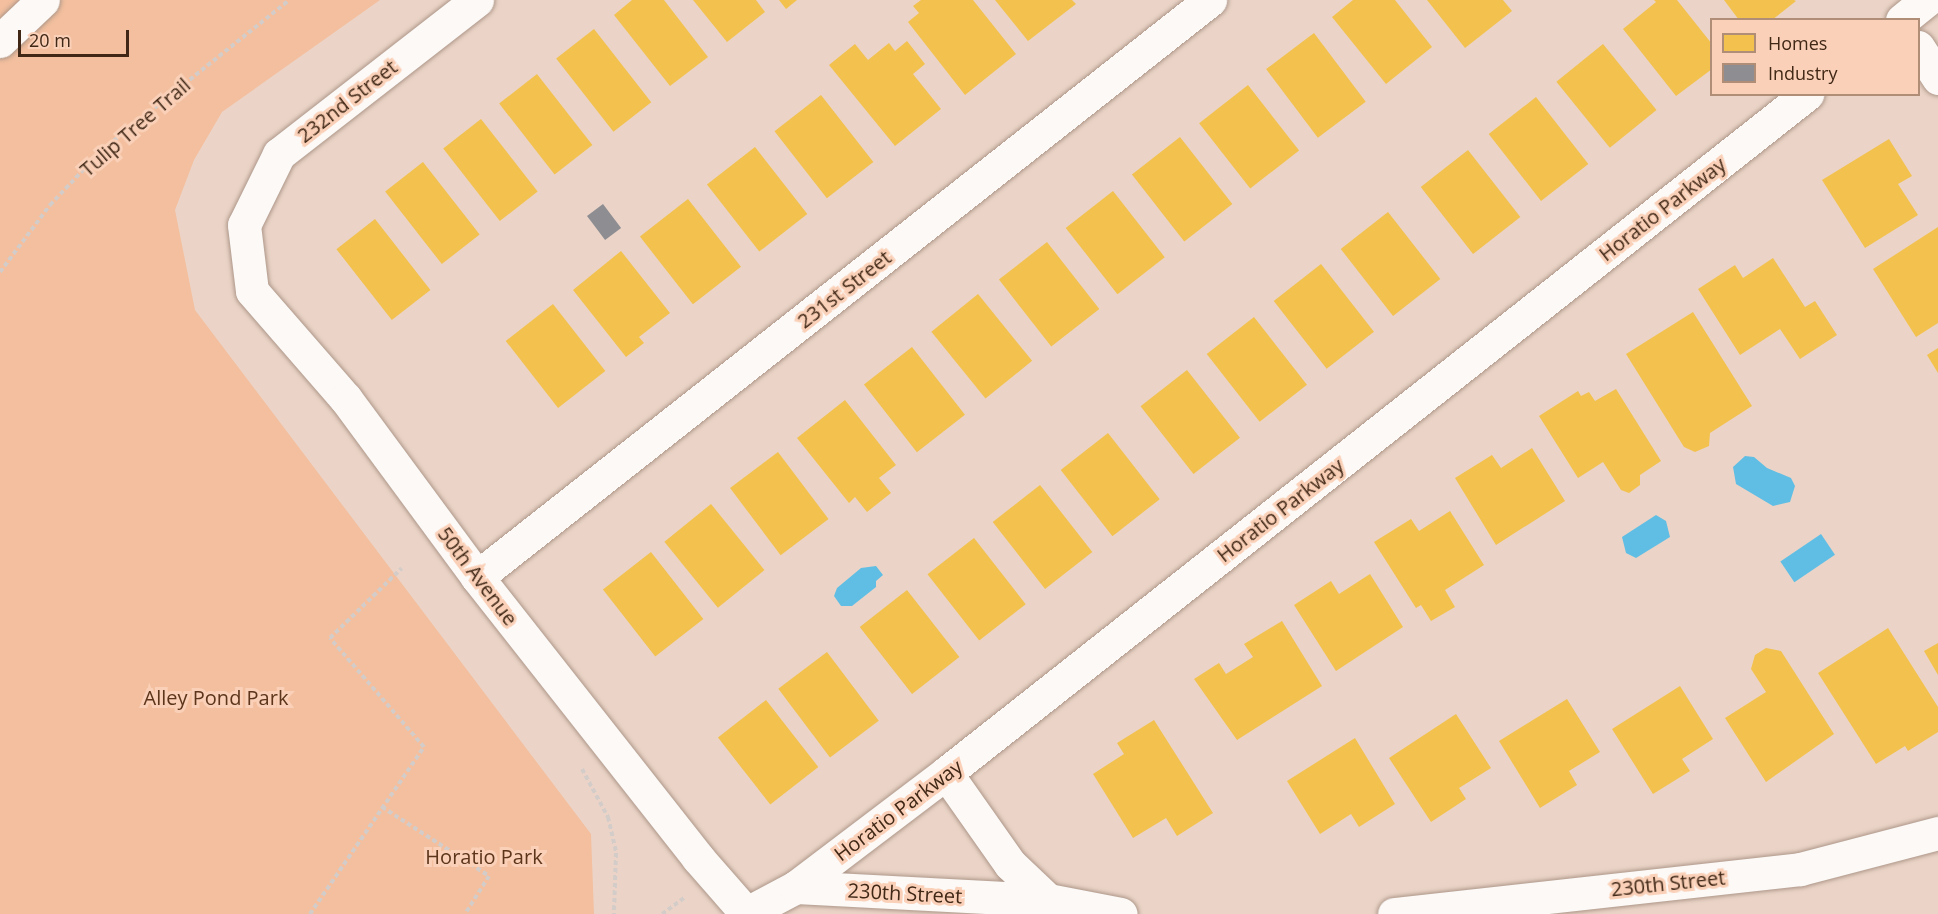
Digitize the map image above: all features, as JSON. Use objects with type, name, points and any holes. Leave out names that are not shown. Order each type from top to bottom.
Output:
[{"type":"main road","points":[[0,41],[43,0]]},
{"type":"main road","name":"232nd Street","points":[[244,225],[279,154],[477,0]]},
{"type":"main road","name":"231st Street","points":[[477,577],[1210,0]]},
{"type":"main road","points":[[1888,0],[1901,18]]},
{"type":"main road","points":[[1904,18],[1927,0]]},
{"type":"main road","points":[[1920,50],[1938,78]]},
{"type":"main road","name":"Horatio Parkway","points":[[746,914],[796,887],[946,773],[1804,96]]},
{"type":"main road","name":"50th Avenue","points":[[244,225],[252,291],[346,399],[477,577],[582,712],[746,914]]},
{"type":"main road","points":[[946,773],[1010,864],[1048,900]]},
{"type":"main road","name":"230th Street","points":[[1394,914],[1800,869],[1938,834]]},
{"type":"main road","name":"230th Street","points":[[796,887],[1048,900],[1121,914]]},
{"type":"path","name":"Tulip Tree Trail","points":[[0,272],[50,205],[102,150],[289,0]]},
{"type":"path","points":[[310,914],[424,747],[330,638],[402,568]]},
{"type":"path","points":[[582,712],[582,773],[608,817],[616,853],[614,914]]},
{"type":"path","points":[[382,807],[489,876],[465,914]]},
{"type":"path","points":[[662,914],[687,895]]},
{"type":"green space","name":"Alley Pond Park","points":[[0,0],[380,0],[222,112],[194,160],[175,210],[195,310],[591,834],[594,914],[0,914]]},
{"type":"water","points":[[1745,456],[1754,457],[1767,468],[1791,478],[1795,486],[1790,502],[1773,506],[1736,484],[1733,467]]},
{"type":"water","points":[[1656,515],[1666,521],[1670,537],[1636,558],[1626,553],[1622,537]]},
{"type":"water","points":[[1821,534],[1835,555],[1794,582],[1780,561]]},
{"type":"water","points":[[876,566],[883,575],[876,581],[876,587],[852,606],[841,606],[834,596],[837,588],[861,568]]},
{"type":"building: Homes","points":[[632,0],[664,0],[708,57],[670,86],[614,15]]},
{"type":"building: Homes","points":[[693,0],[756,0],[765,12],[727,42]]},
{"type":"building: Homes","points":[[779,0],[797,0],[786,9]]},
{"type":"building: Homes","points":[[921,0],[973,0],[1016,54],[965,95],[908,22],[919,13],[913,6]]},
{"type":"building: Homes","points":[[995,0],[1072,0],[1076,4],[1028,41]]},
{"type":"building: Homes","points":[[1353,0],[1395,0],[1432,47],[1386,84],[1332,17]]},
{"type":"building: Homes","points":[[1427,0],[1503,0],[1512,11],[1465,48]]},
{"type":"building: Homes","points":[[1654,0],[1677,0],[1710,41],[1710,70],[1676,96],[1623,29],[1656,2]]},
{"type":"building: Homes","points":[[1724,0],[1796,1],[1775,18],[1738,18]]},
{"type":"building: Homes","points":[[594,29],[651,102],[613,132],[556,59]]},
{"type":"building: Homes","points":[[1314,33],[1366,102],[1318,138],[1266,69]]},
{"type":"building: Homes","points":[[907,41],[925,64],[913,74],[941,109],[895,146],[829,65],[855,44],[868,60],[889,43],[895,51]]},
{"type":"building: Homes","points":[[1603,44],[1656,110],[1610,148],[1556,82]]},
{"type":"building: Homes","points":[[537,74],[592,145],[555,174],[499,104]]},
{"type":"building: Homes","points":[[1248,85],[1299,150],[1250,189],[1199,123]]},
{"type":"building: Homes","points":[[821,95],[873,162],[827,198],[775,131]]},
{"type":"building: Homes","points":[[1536,97],[1588,164],[1541,201],[1489,134]]},
{"type":"building: Homes","points":[[481,119],[538,191],[500,221],[443,149]]},
{"type":"building: Homes","points":[[1180,137],[1232,204],[1184,242],[1132,175]]},
{"type":"building: Homes","points":[[1889,139],[1912,176],[1898,184],[1918,215],[1865,248],[1822,180]]},
{"type":"building: Homes","points":[[755,147],[807,214],[759,252],[707,185]]},
{"type":"building: Homes","points":[[1468,150],[1520,217],[1473,254],[1421,187]]},
{"type":"building: Homes","points":[[423,162],[480,234],[442,264],[385,192]]},
{"type":"building: Homes","points":[[1113,191],[1165,257],[1117,294],[1066,228]]},
{"type":"building: Homes","points":[[688,199],[741,267],[693,304],[640,237]]},
{"type":"building: Homes","points":[[1388,212],[1440,279],[1393,316],[1341,249]]},
{"type":"building: Homes","points":[[375,219],[430,290],[392,320],[336,249]]},
{"type":"building: Homes","points":[[1938,227],[1938,323],[1916,337],[1873,269]]},
{"type":"building: Homes","points":[[1047,242],[1099,309],[1051,347],[999,280]]},
{"type":"building: Homes","points":[[621,251],[670,313],[639,337],[644,343],[626,357],[573,290]]},
{"type":"building: Homes","points":[[1773,258],[1805,307],[1815,301],[1837,335],[1800,359],[1780,329],[1740,355],[1698,289],[1735,265],[1743,278]]},
{"type":"building: Homes","points":[[1321,264],[1374,332],[1327,369],[1274,301]]},
{"type":"building: Homes","points":[[978,294],[1032,361],[985,399],[931,332]]},
{"type":"building: Homes","points":[[553,304],[605,371],[558,408],[506,341]]},
{"type":"building: Homes","points":[[1693,312],[1752,406],[1710,433],[1709,446],[1695,452],[1684,447],[1626,354]]},
{"type":"building: Homes","points":[[1254,317],[1307,385],[1260,422],[1207,354]]},
{"type":"building: Homes","points":[[912,347],[965,415],[917,452],[864,385]]},
{"type":"building: Homes","points":[[1938,348],[1938,373],[1927,355]]},
{"type":"building: Homes","points":[[1187,370],[1240,438],[1193,474],[1141,406]]},
{"type":"building: Homes","points":[[1616,389],[1661,461],[1640,475],[1640,485],[1629,493],[1621,490],[1603,462],[1578,478],[1539,416],[1578,391],[1581,396],[1589,392],[1595,401]]},
{"type":"building: Homes","points":[[845,400],[896,465],[879,478],[891,493],[867,512],[855,497],[849,503],[797,438]]},
{"type":"building: Homes","points":[[1108,433],[1160,499],[1112,536],[1061,470]]},
{"type":"building: Homes","points":[[1532,448],[1565,501],[1496,545],[1455,478],[1492,455],[1501,468]]},
{"type":"building: Homes","points":[[778,452],[829,519],[781,555],[730,488]]},
{"type":"building: Homes","points":[[1040,485],[1092,552],[1045,589],[993,522]]},
{"type":"building: Homes","points":[[711,504],[764,570],[718,608],[664,542]]},
{"type":"building: Homes","points":[[1450,511],[1484,565],[1445,590],[1455,607],[1431,621],[1421,605],[1416,608],[1374,542],[1411,519],[1419,531]]},
{"type":"building: Homes","points":[[974,538],[1026,604],[979,641],[928,574]]},
{"type":"building: Homes","points":[[651,552],[703,619],[655,657],[603,590]]},
{"type":"building: Homes","points":[[1370,574],[1403,627],[1336,671],[1294,605],[1331,581],[1339,594]]},
{"type":"building: Homes","points":[[907,590],[959,657],[912,694],[860,627]]},
{"type":"building: Homes","points":[[1282,621],[1322,686],[1237,740],[1194,679],[1219,663],[1226,674],[1253,657],[1244,644]]},
{"type":"building: Homes","points":[[1888,628],[1938,707],[1938,732],[1908,751],[1905,746],[1876,764],[1818,673]]},
{"type":"building: Homes","points":[[1938,643],[1938,675],[1924,651]]},
{"type":"building: Homes","points":[[1766,648],[1781,651],[1834,734],[1766,782],[1725,718],[1766,692],[1751,669],[1755,655]]},
{"type":"building: Homes","points":[[827,652],[879,721],[830,757],[778,689]]},
{"type":"building: Homes","points":[[1680,686],[1713,739],[1682,759],[1690,771],[1653,794],[1612,729]]},
{"type":"building: Homes","points":[[1567,699],[1600,752],[1569,771],[1577,785],[1540,808],[1499,741]]},
{"type":"building: Homes","points":[[766,700],[818,767],[770,805],[718,738]]},
{"type":"building: Homes","points":[[1456,714],[1491,768],[1459,788],[1466,799],[1431,822],[1389,758]]},
{"type":"building: Homes","points":[[1154,720],[1213,813],[1177,836],[1166,818],[1133,838],[1093,774],[1124,754],[1117,743]]},
{"type":"building: Homes","points":[[1355,738],[1395,804],[1359,827],[1351,814],[1320,834],[1287,781]]},
{"type":"building: Industry","points":[[603,204],[621,228],[605,240],[587,216]]},
{"type":"park label","name":"Horatio Park","points":[[484,856]]}]
